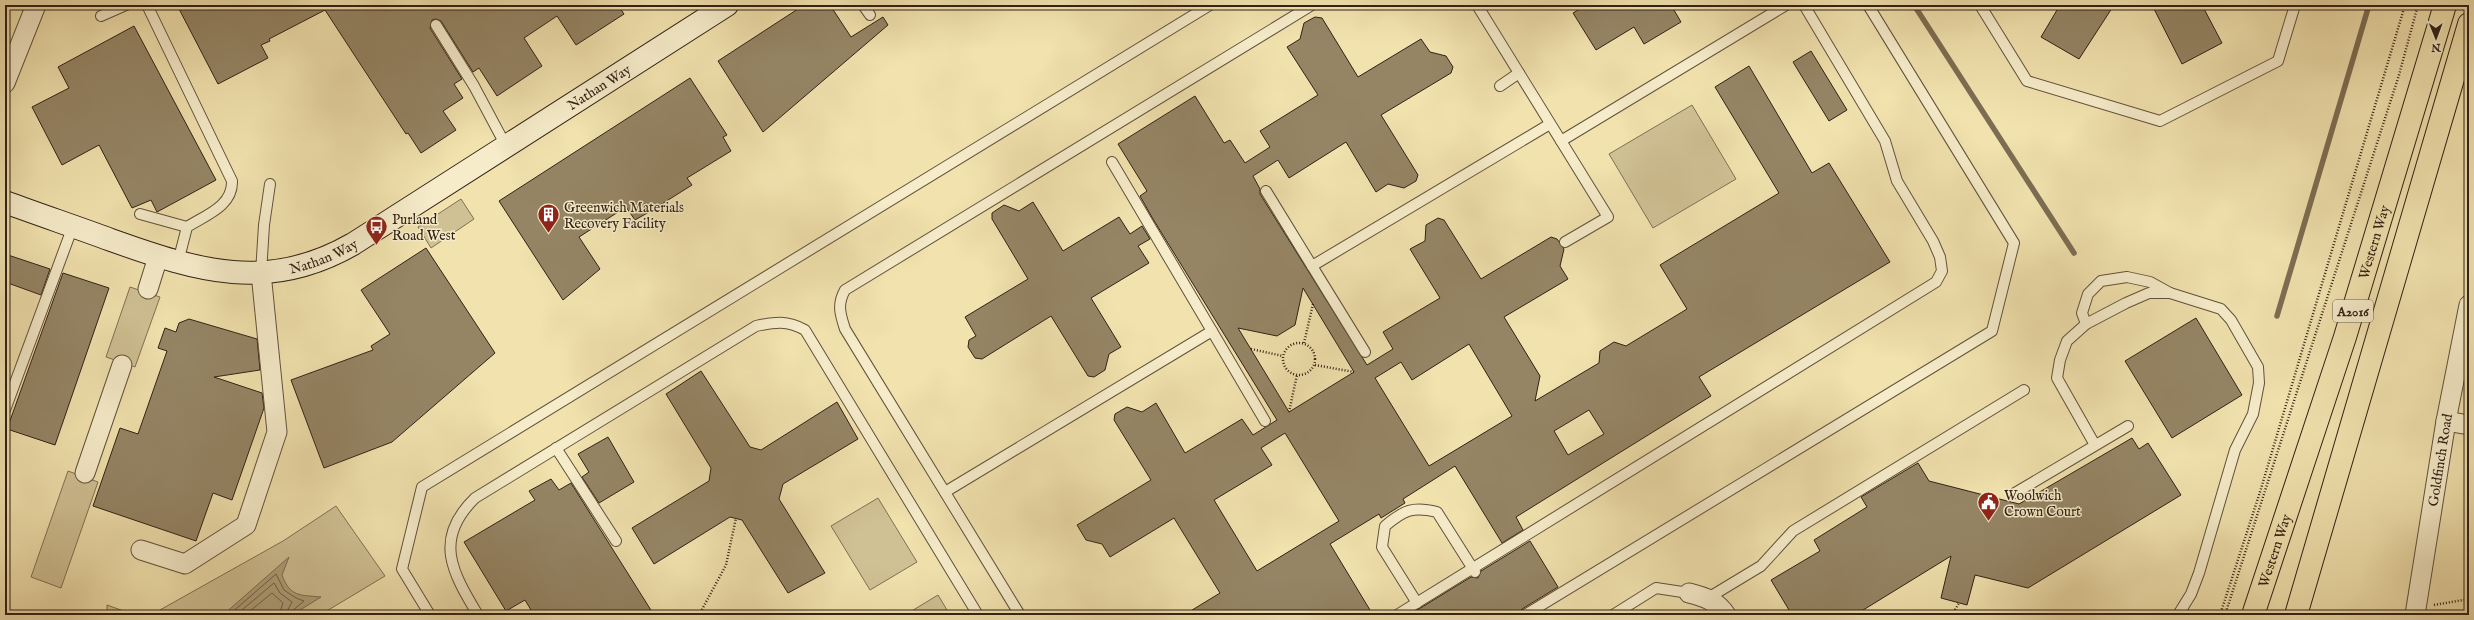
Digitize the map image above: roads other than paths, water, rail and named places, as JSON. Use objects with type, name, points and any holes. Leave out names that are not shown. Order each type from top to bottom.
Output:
[{"type":"main road","name":"Western Way","points":[[2253,615],[2345,337],[2445,5]]},
{"type":"main road","name":"A2016","points":[[2296,615],[2469,24]]},
{"type":"street","points":[[5,83],[36,5]]},
{"type":"street","name":"Nathan Way","points":[[5,202],[168,260],[223,273],[261,273],[293,269],[329,258],[727,5]]},
{"type":"street","points":[[148,289],[168,260]]},
{"type":"street","points":[[141,550],[185,564],[246,525],[277,432],[261,273]]},
{"type":"street","name":"Goldfinch Road","points":[[2416,609],[2446,421],[2469,305]]},
{"type":"street","points":[[85,473],[122,365]]},
{"type":"street","points":[[2446,421],[2469,425]]},
{"type":"street","name":"A2016","points":[[2300,615],[2305,587]]},
{"type":"street","points":[[1689,594],[1708,598],[1722,608],[1726,615]]},
{"type":"lane","points":[[101,16],[126,5]]},
{"type":"lane","points":[[147,5],[232,181],[233,192],[228,200],[187,227],[168,260]]},
{"type":"lane","points":[[863,5],[870,15]]},
{"type":"lane","points":[[430,615],[402,569],[422,487],[1210,5]]},
{"type":"lane","points":[[1020,615],[845,329],[840,312],[839,301],[845,290],[1312,5]]},
{"type":"lane","points":[[1477,5],[1608,217],[1565,242]]},
{"type":"lane","points":[[1561,141],[1786,5]]},
{"type":"lane","points":[[1398,615],[1475,570],[1742,400],[1936,282],[1942,271],[1940,257],[1933,241],[1897,181],[1885,141],[1804,5]]},
{"type":"lane","points":[[1525,615],[1992,331],[2014,243],[1868,5]]},
{"type":"lane","points":[[1980,5],[2027,81],[2160,122],[2278,60],[2295,5]]},
{"type":"lane","points":[[436,25],[474,86],[506,146]]},
{"type":"lane","points":[[1500,86],[1519,73]]},
{"type":"lane","points":[[1312,266],[1550,124]]},
{"type":"lane","points":[[1112,162],[1265,421]]},
{"type":"lane","points":[[261,273],[264,225],[270,184]]},
{"type":"lane","points":[[1266,191],[1364,352]]},
{"type":"lane","points":[[140,214],[187,227]]},
{"type":"lane","points":[[5,410],[73,226]]},
{"type":"lane","points":[[2086,324],[2082,313],[2086,300],[2092,288],[2101,281],[2127,277],[2150,282],[2170,292],[2221,309],[2231,320],[2248,347],[2258,367],[2260,383],[2253,414],[2235,450],[2199,573],[2191,594],[2178,615]]},
{"type":"lane","points":[[2094,445],[2057,378],[2067,341],[2086,324],[2149,293],[2170,292]]},
{"type":"lane","points":[[478,615],[457,580],[450,552],[452,529],[461,512],[475,498],[756,326],[774,322],[791,323],[805,330],[978,615]]},
{"type":"lane","points":[[945,492],[1212,331]]},
{"type":"lane","points":[[1708,598],[1761,566],[1793,531],[2024,390]]},
{"type":"lane","points":[[2015,493],[2128,426]]},
{"type":"lane","points":[[556,448],[616,541]]},
{"type":"lane","points":[[1417,603],[1382,546],[1385,526],[1401,513],[1421,508],[1437,512],[1475,570]]},
{"type":"lane","points":[[1613,615],[1656,588],[1689,594]]},
{"type":"water","points":[[289,557],[282,575],[292,591],[297,594],[321,597],[292,615],[223,615]]},
{"type":"waterway","points":[[1914,5],[2074,253]]},
{"type":"waterway","points":[[2277,316],[2369,5]]},
{"type":"place","name":"Greenwich Materials Recovery Facility","points":[[549,234]]},
{"type":"place","name":"Purland Road West","points":[[376,246]]},
{"type":"place","name":"Woolwich Crown Court","points":[[1988,522]]}]
